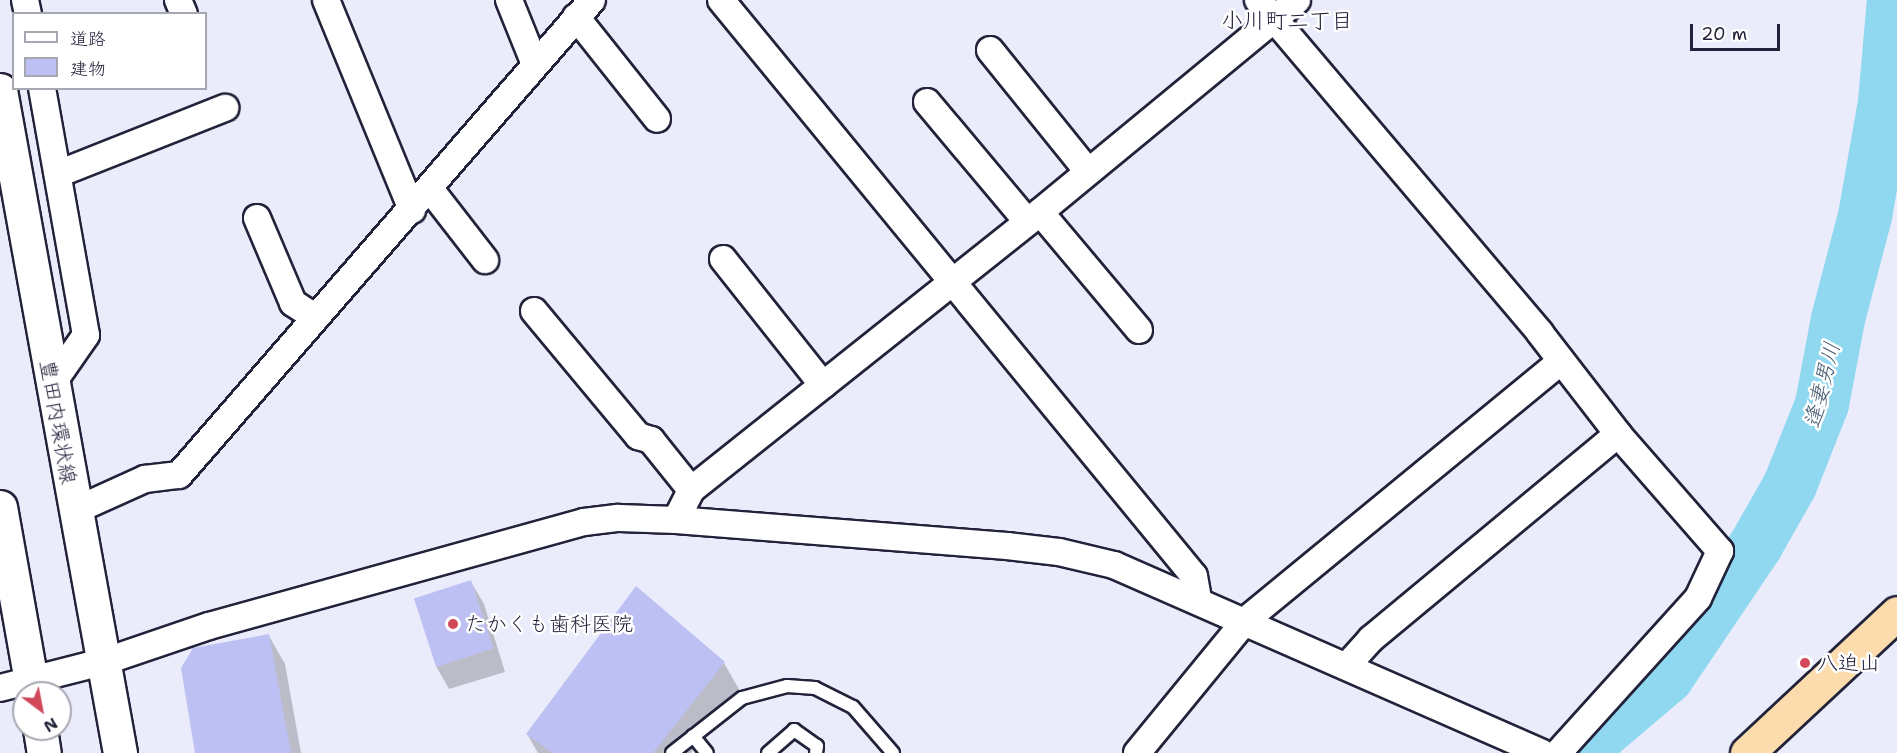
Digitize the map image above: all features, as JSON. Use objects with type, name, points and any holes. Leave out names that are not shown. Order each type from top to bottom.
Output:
[{"type":"highway","points":[[1747,753],[1897,613]]},
{"type":"street","points":[[326,0],[412,210]]},
{"type":"street","points":[[509,0],[534,62]]},
{"type":"street","points":[[722,0],[1194,576],[1198,599]]},
{"type":"street","points":[[676,520],[691,490],[1033,217],[1265,10],[1297,0]]},
{"type":"street","points":[[74,511],[145,479],[178,475],[412,210],[534,62],[584,9],[657,119]]},
{"type":"street","points":[[1265,10],[1562,361],[1618,434],[1720,551],[1698,598],[1558,753]]},
{"type":"street","points":[[990,50],[1087,170]]},
{"type":"street","name":"豊田内環状線","points":[[0,90],[74,511],[106,661],[120,753]]},
{"type":"street","points":[[42,90],[86,334],[52,384]]},
{"type":"street","points":[[927,102],[1139,330]]},
{"type":"street","points":[[58,174],[225,108]]},
{"type":"street","points":[[430,189],[485,260]]},
{"type":"street","points":[[257,218],[293,303],[316,318]]},
{"type":"street","points":[[723,259],[823,385]]},
{"type":"street","points":[[534,311],[638,436],[651,440],[691,490]]},
{"type":"street","points":[[1137,753],[1246,620],[1562,361]]},
{"type":"street","points":[[1347,666],[1371,639],[1618,434]]},
{"type":"street","points":[[0,507],[20,681]]},
{"type":"street","points":[[41,681],[209,626],[584,522],[676,520],[1059,552],[1114,565],[1246,620],[1542,753]]},
{"type":"lane","points":[[672,753],[742,698],[787,686],[815,688],[853,707],[893,753]]},
{"type":"lane","points":[[768,753],[794,730],[817,746],[816,753]]},
{"type":"lane","points":[[693,736],[707,753]]},
{"type":"building","name":"たかくも歯科医院","points":[[471,580],[493,648],[436,667],[414,599]]},
{"type":"building","points":[[636,586],[725,662],[653,753],[552,753],[526,734]]},
{"type":"building","points":[[269,634],[291,753],[195,753],[181,668],[193,648]]},
{"type":"waterway","name":"逢妻男川","points":[[1595,738],[1667,677],[1756,545],[1790,485],[1822,404],[1838,319],[1865,216],[1885,102],[1894,0]]},
{"type":"place","name":"たかくも歯科医院","points":[[453,624]]},
{"type":"place","name":"八迫山","points":[[1805,663]]},
{"type":"district","name":"小川町二丁目","points":[[1287,21]]}]
